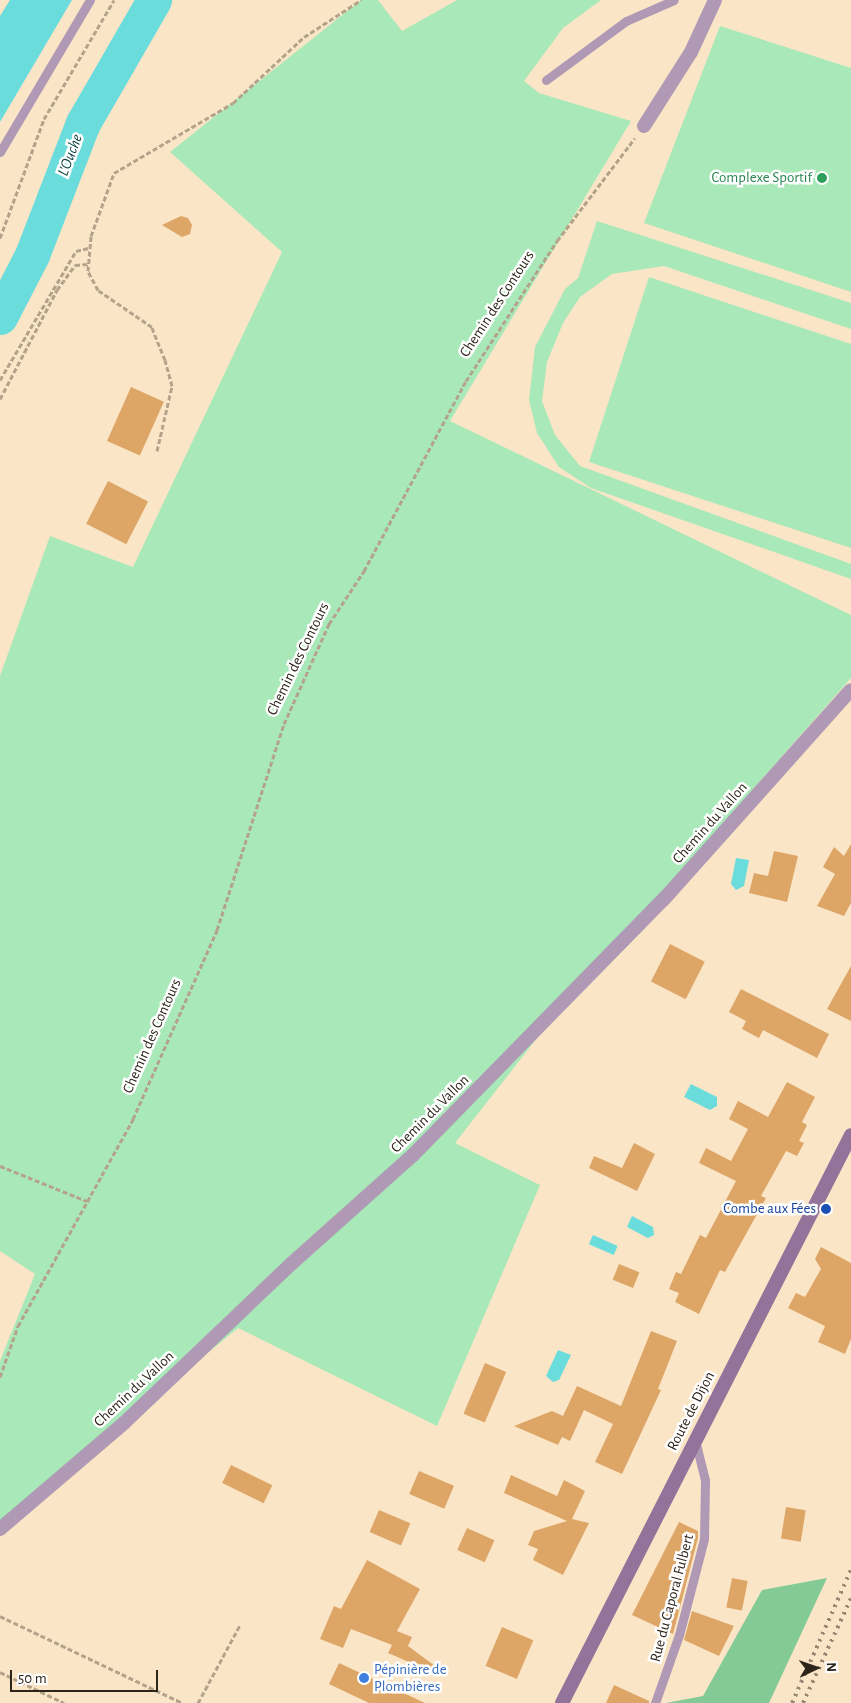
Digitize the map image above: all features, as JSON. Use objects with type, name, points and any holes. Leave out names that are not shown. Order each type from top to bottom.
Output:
[{"type":"main road","name":"Route de Dijon","points":[[562,1703],[851,1135]]},
{"type":"street","points":[[644,126],[691,52],[715,0]]},
{"type":"street","name":"Chemin du Vallon","points":[[0,1529],[124,1423],[290,1264],[413,1155],[664,899],[851,690]]},
{"type":"lane","points":[[0,152],[90,0]]},
{"type":"lane","points":[[546,80],[626,21],[674,0]]},
{"type":"lane","name":"Rue du Caporal Fulbert","points":[[655,1703],[679,1635],[704,1539],[704,1480],[695,1439]]},
{"type":"path","points":[[0,238],[44,119],[114,0]]},
{"type":"path","points":[[157,451],[172,386],[165,360],[152,328],[98,290],[88,264],[89,248],[114,174],[233,103],[304,37],[361,0]]},
{"type":"path","name":"Chemin des Contours","points":[[0,1377],[18,1326],[133,1119],[217,930],[284,724],[330,624],[364,571],[466,381],[557,241],[644,126]]},
{"type":"path","points":[[0,380],[76,251],[89,248]]},
{"type":"path","points":[[0,399],[57,290],[74,265],[88,264]]},
{"type":"path","points":[[0,1166],[87,1202]]},
{"type":"path","points":[[0,1616],[182,1703]]},
{"type":"path","points":[[198,1703],[240,1625]]},
{"type":"path","points":[[0,1672],[64,1703]]},
{"type":"green space","points":[[361,0],[378,0],[402,31],[457,0],[601,0],[563,28],[524,81],[539,93],[631,121],[450,421],[851,615],[851,678],[567,1000],[455,1143],[540,1185],[437,1426],[238,1328],[0,1524],[0,1361],[35,1274],[0,1251],[0,676],[50,536],[133,567],[282,252],[170,152]]},
{"type":"green space","points":[[720,26],[851,68],[851,292],[644,223]]},
{"type":"green space","points":[[597,221],[851,303],[851,329],[664,266],[612,274],[580,297],[563,323],[547,362],[542,401],[555,435],[580,466],[851,564],[851,579],[591,488],[559,467],[537,433],[529,400],[535,347],[565,289],[578,278]]},
{"type":"green space","points":[[649,277],[851,344],[851,548],[589,462]]},
{"type":"green space","points":[[827,1578],[769,1703],[666,1703],[703,1696],[762,1590]]},
{"type":"water","points":[[10,0],[72,0],[0,122],[0,16]]},
{"type":"water","points":[[736,858],[749,860],[744,886],[736,890],[731,884]]},
{"type":"water","points":[[691,1084],[717,1097],[717,1106],[710,1110],[684,1097]]},
{"type":"water","points":[[632,1216],[653,1227],[654,1235],[648,1238],[627,1227]]},
{"type":"water","points":[[593,1235],[618,1246],[614,1255],[589,1244]]},
{"type":"water","points":[[558,1350],[571,1355],[559,1380],[553,1382],[546,1376]]},
{"type":"building","points":[[181,216],[188,218],[192,225],[190,234],[182,237],[162,225]]},
{"type":"building","points":[[131,387],[164,402],[140,456],[107,441]]},
{"type":"building","points":[[108,481],[148,501],[126,544],[86,524]]},
{"type":"building","points":[[851,844],[851,903],[844,916],[817,906],[835,874],[823,867],[834,847],[844,856]]},
{"type":"building","points":[[774,851],[798,856],[787,902],[749,893],[754,873],[768,876]]},
{"type":"building","points":[[670,944],[705,962],[686,999],[651,981]]},
{"type":"building","points":[[851,966],[851,1021],[827,1009]]},
{"type":"building","points":[[741,989],[829,1034],[817,1058],[763,1030],[759,1038],[742,1029],[746,1021],[729,1012]]},
{"type":"building","points":[[787,1082],[815,1097],[802,1122],[807,1125],[799,1141],[804,1143],[797,1156],[786,1151],[761,1196],[766,1198],[725,1272],[720,1270],[699,1314],[675,1302],[679,1293],[669,1289],[676,1272],[681,1274],[700,1235],[706,1238],[736,1181],[699,1163],[706,1148],[731,1161],[748,1129],[729,1119],[738,1101],[768,1117]]},
{"type":"building","points":[[634,1143],[655,1154],[637,1191],[589,1168],[594,1156],[622,1168]]},
{"type":"building","points":[[821,1247],[851,1263],[851,1339],[845,1354],[818,1342],[825,1326],[788,1308],[796,1293],[805,1297],[821,1269],[815,1259]]},
{"type":"building","points":[[619,1264],[639,1272],[633,1288],[613,1280]]},
{"type":"building","points":[[651,1331],[677,1341],[658,1389],[661,1390],[622,1474],[595,1462],[613,1424],[584,1410],[570,1441],[562,1437],[558,1445],[514,1426],[552,1411],[563,1416],[577,1386],[621,1406]]},
{"type":"building","points":[[485,1363],[506,1372],[485,1423],[464,1414]]},
{"type":"building","points":[[231,1465],[272,1485],[264,1503],[222,1483]]},
{"type":"building","points":[[419,1471],[454,1486],[444,1509],[409,1494]]},
{"type":"building","points":[[511,1475],[557,1496],[564,1480],[585,1491],[572,1519],[589,1523],[563,1575],[533,1560],[538,1549],[528,1545],[534,1531],[567,1521],[504,1493]]},
{"type":"building","points":[[786,1507],[806,1510],[801,1542],[781,1539]]},
{"type":"building","points":[[379,1510],[410,1523],[401,1545],[370,1532]]},
{"type":"building","points":[[679,1522],[698,1531],[698,1538],[673,1634],[632,1615]]},
{"type":"building","points":[[467,1528],[494,1540],[485,1562],[457,1550]]},
{"type":"building","points":[[367,1560],[420,1589],[397,1631],[412,1637],[408,1646],[435,1666],[432,1672],[388,1653],[392,1645],[351,1629],[343,1648],[320,1639],[334,1606],[341,1609]]},
{"type":"building","points":[[732,1578],[748,1581],[742,1611],[726,1607]]},
{"type":"building","points":[[692,1611],[734,1626],[719,1656],[684,1640]]},
{"type":"building","points":[[502,1627],[533,1640],[517,1679],[486,1666]]},
{"type":"building","points":[[339,1663],[425,1703],[369,1703],[329,1684]]},
{"type":"building","points":[[614,1685],[649,1701],[649,1703],[606,1703]]},
{"type":"waterway","name":"L'Ouche","points":[[0,317],[32,255],[83,123],[154,0]]},
{"type":"railway","points":[[792,1703],[851,1570]]},
{"type":"railway","points":[[803,1703],[851,1598]]},
{"type":"place","name":"Complexe Sportif","points":[[822,178]]},
{"type":"place","name":"Combe aux Fées","points":[[826,1209]]},
{"type":"place","name":"Pépinière de Plombières","points":[[364,1678]]}]
